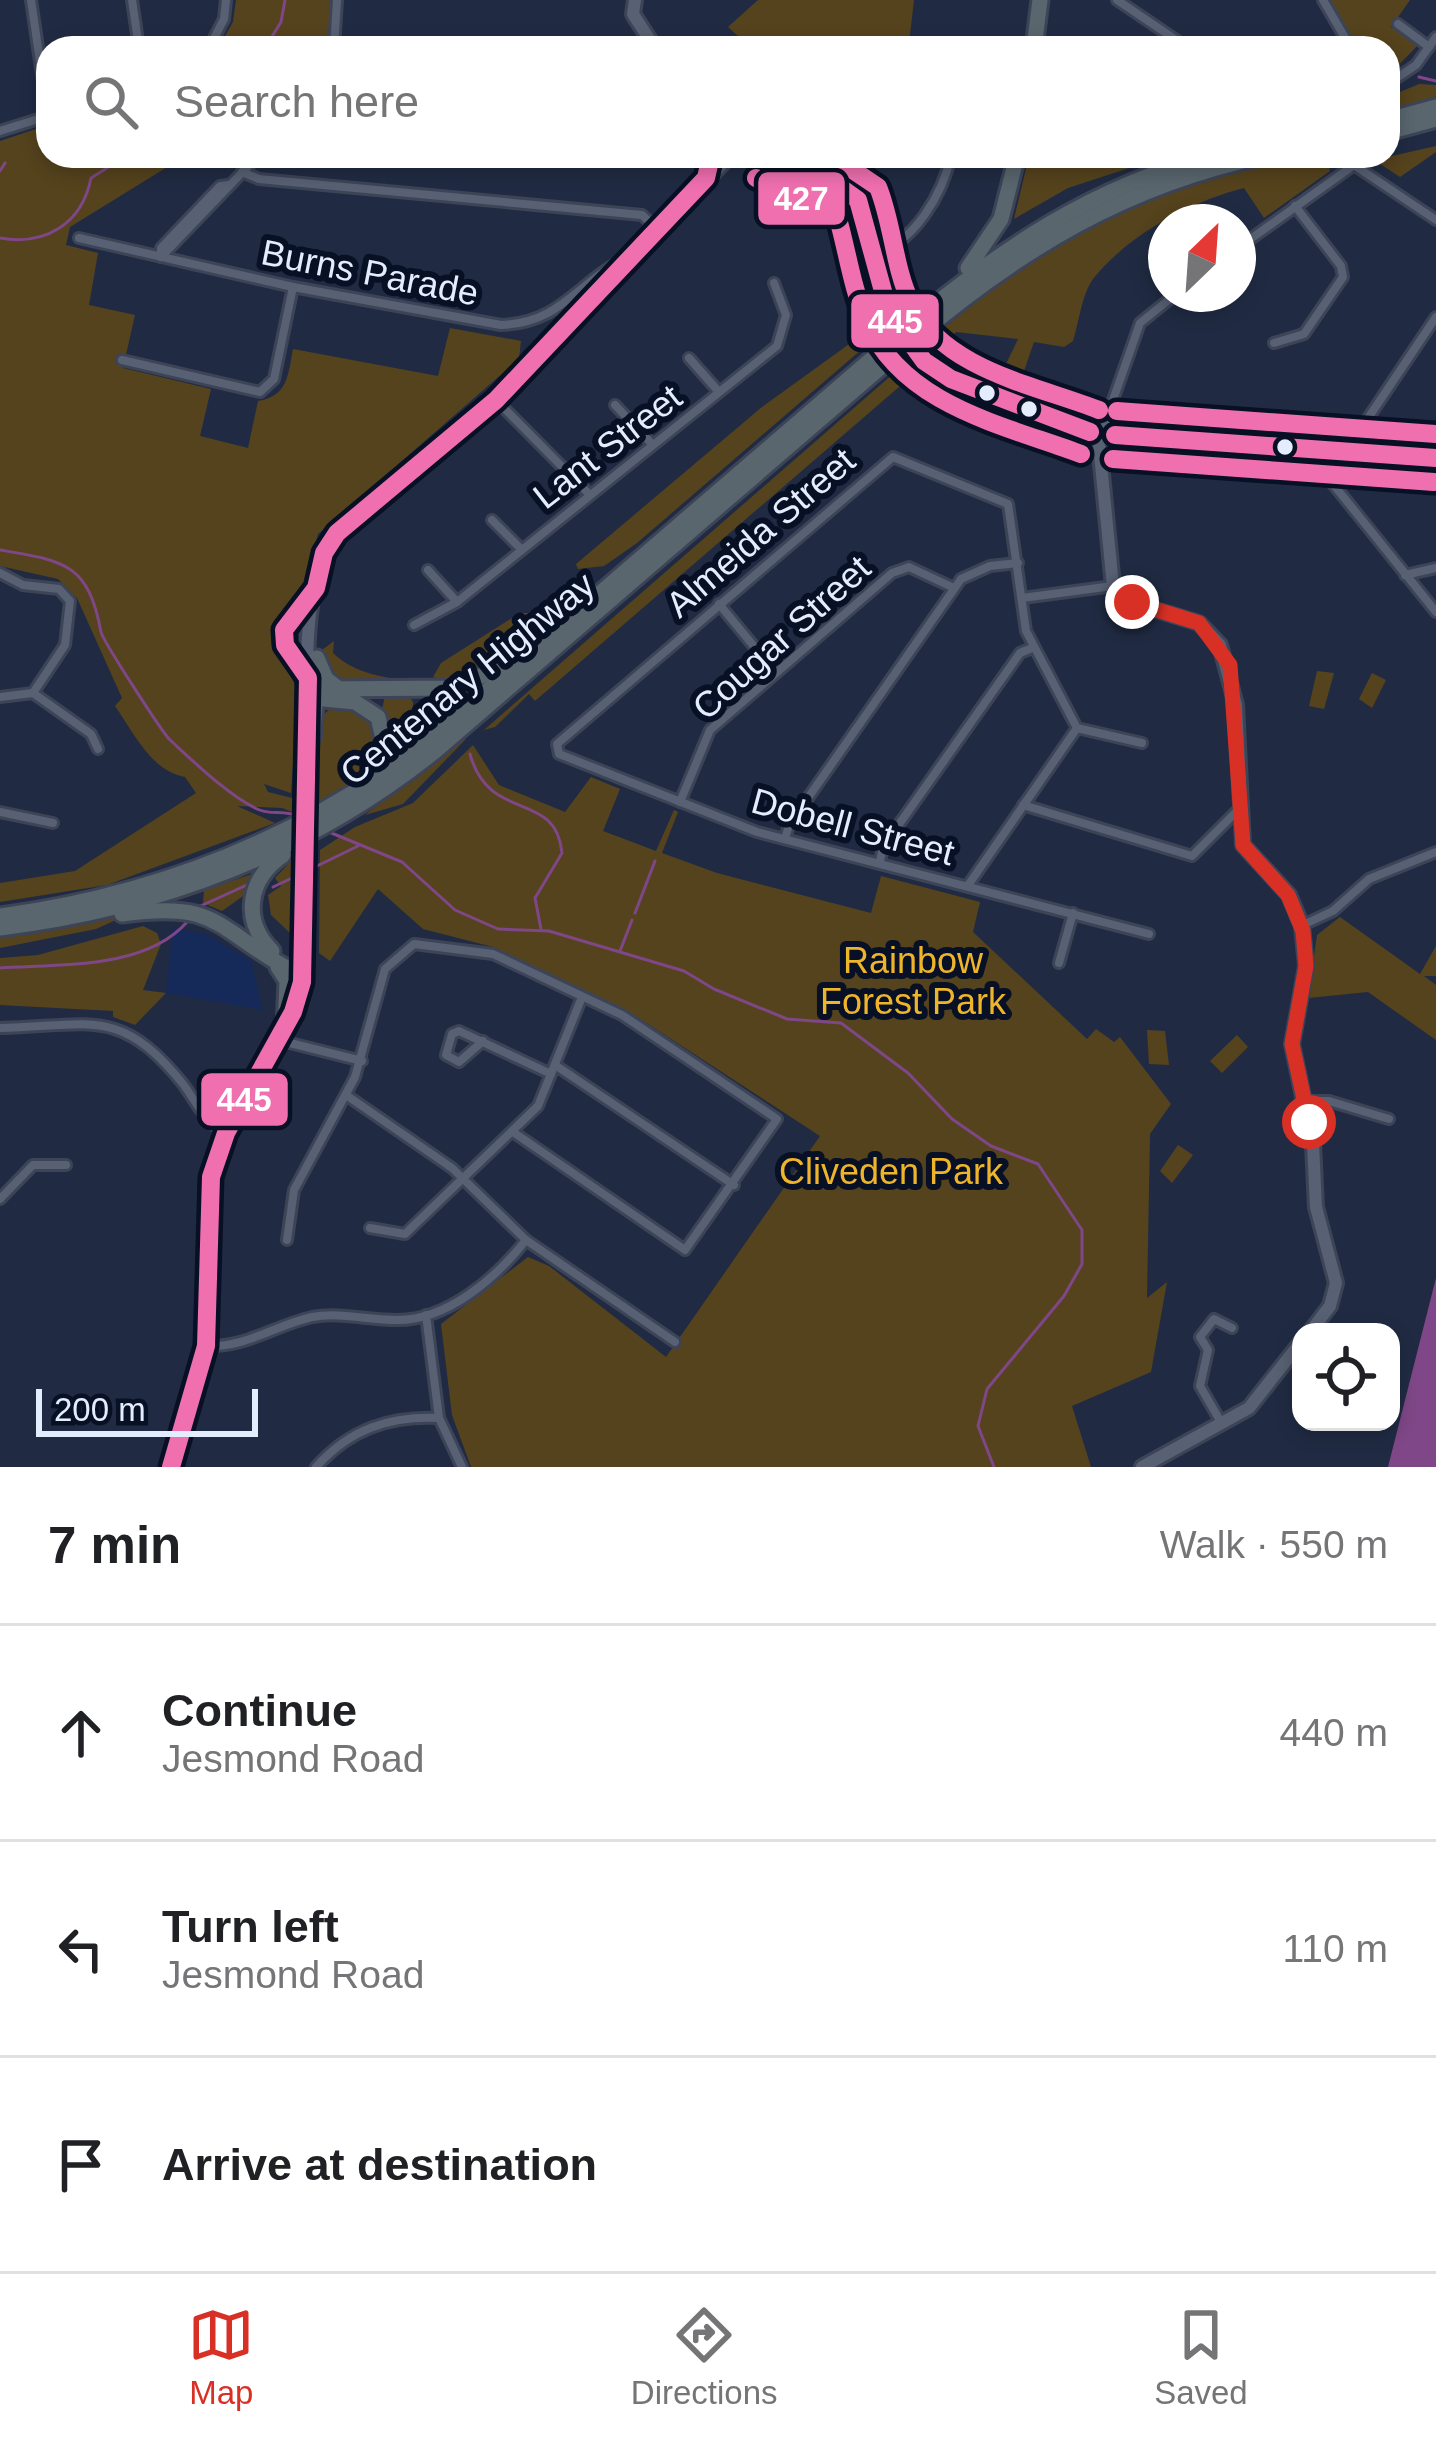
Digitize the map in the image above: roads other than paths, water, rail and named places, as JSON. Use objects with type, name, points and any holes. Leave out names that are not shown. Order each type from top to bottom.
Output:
[{"type":"highway","points":[[1036,36],[1040,0]]},
{"type":"highway","points":[[1400,117],[1436,107]]},
{"type":"highway","points":[[1400,129],[1436,119]]},
{"type":"highway","points":[[966,286],[1001,219],[1015,168]]},
{"type":"highway","points":[[966,286],[1028,235],[1092,200],[1181,168]]},
{"type":"highway","points":[[966,286],[1113,203],[1226,168]]},
{"type":"highway","name":"Centenary Highway","points":[[0,928],[86,914],[185,887],[293,844],[966,286]]},
{"type":"highway","name":"Centenary Highway","points":[[0,916],[144,886],[234,856],[318,824],[434,752],[904,339]]},
{"type":"highway","points":[[315,695],[339,689],[457,688],[507,664],[568,620]]},
{"type":"highway","points":[[317,658],[326,679],[339,689]]},
{"type":"highway","points":[[315,695],[366,707],[385,730],[383,758],[363,790]]},
{"type":"highway","points":[[293,844],[261,876],[251,908],[268,948],[304,966]]},
{"type":"highway","points":[[86,914],[199,914],[229,926],[293,971],[304,966]]},
{"type":"highway","points":[[268,957],[286,978],[282,1034]]},
{"type":"street","points":[[31,0],[36,36]]},
{"type":"street","points":[[132,0],[137,36]]},
{"type":"street","points":[[215,36],[226,0]]},
{"type":"street","points":[[335,36],[337,0]]},
{"type":"street","points":[[635,0],[637,23],[646,36]]},
{"type":"street","points":[[1117,0],[1170,36]]},
{"type":"street","points":[[1323,0],[1344,36]]},
{"type":"street","points":[[1399,25],[1429,47]]},
{"type":"street","points":[[1400,75],[1416,64],[1436,37]]},
{"type":"street","points":[[0,131],[36,120]]},
{"type":"street","points":[[161,257],[246,168]]},
{"type":"street","points":[[706,178],[710,168]]},
{"type":"street","points":[[315,695],[316,588],[324,554],[338,533],[496,400],[719,168]]},
{"type":"street","points":[[793,168],[852,193],[863,209],[889,314],[924,362],[951,379],[1090,432],[1099,444],[1112,586],[1127,601],[1199,623],[1220,645],[1230,665],[1243,845],[1288,895],[1302,926],[1306,966],[1292,1044],[1315,1153],[1316,1207],[1336,1270],[1334,1295],[1316,1323]]},
{"type":"street","points":[[873,252],[900,241],[945,183],[948,168]]},
{"type":"street","points":[[1256,235],[1350,168]]},
{"type":"street","points":[[1358,168],[1436,220]]},
{"type":"street","points":[[242,172],[259,179],[642,215],[657,229]]},
{"type":"street","points":[[1274,343],[1304,334],[1342,277],[1341,266],[1295,206]]},
{"type":"street","name":"Burns Parade","points":[[80,238],[293,287],[501,325],[530,324],[548,316],[610,266],[633,256]]},
{"type":"street","name":"Lant Street","points":[[414,625],[458,602],[782,337],[786,315],[774,283]]},
{"type":"street","points":[[122,360],[260,392],[274,379],[293,287]]},
{"type":"street","points":[[1106,420],[1140,323],[1154,312]]},
{"type":"street","points":[[1346,453],[1436,317]]},
{"type":"street","points":[[689,358],[719,392]]},
{"type":"street","points":[[496,400],[590,495]]},
{"type":"street","points":[[615,404],[651,443]]},
{"type":"street","points":[[1090,432],[1096,421],[1106,420]]},
{"type":"street","points":[[1106,420],[1115,434]]},
{"type":"street","points":[[1099,444],[1115,434],[1436,458]]},
{"type":"street","points":[[1317,451],[1325,474],[1436,611]]},
{"type":"street","name":"Almeida Street","points":[[557,744],[892,457],[1008,504],[1032,649],[1077,728]]},
{"type":"street","points":[[492,520],[521,549]]},
{"type":"street","points":[[785,838],[954,588],[972,572],[1018,563]]},
{"type":"street","name":"Cougar Street","points":[[680,802],[710,730],[895,571],[909,567],[954,588]]},
{"type":"street","points":[[1405,575],[1436,568]]},
{"type":"street","points":[[428,570],[458,602]]},
{"type":"street","points":[[0,573],[23,585],[59,589],[70,601],[65,645],[33,693]]},
{"type":"street","points":[[1022,598],[1112,586]]},
{"type":"street","points":[[315,695],[283,638],[316,588]]},
{"type":"street","points":[[718,604],[776,673]]},
{"type":"street","points":[[293,617],[313,621]]},
{"type":"street","points":[[171,1467],[206,1346],[212,1177],[226,1133],[299,996],[317,658],[313,621]]},
{"type":"street","points":[[880,861],[884,847],[1020,653],[1032,649]]},
{"type":"street","points":[[0,697],[33,693],[91,734],[98,748]]},
{"type":"street","points":[[969,884],[1077,728],[1142,743]]},
{"type":"street","name":"Dobell Street","points":[[557,744],[559,754],[785,838],[1149,934]]},
{"type":"street","points":[[1023,806],[1192,856],[1240,808]]},
{"type":"street","points":[[0,812],[53,823]]},
{"type":"street","points":[[1302,926],[1334,911],[1369,879],[1436,852]]},
{"type":"street","points":[[1059,963],[1073,913]]},
{"type":"street","points":[[287,1240],[294,1190],[362,1061],[385,969],[414,944],[493,954],[582,998],[657,1036],[771,1111],[775,1126],[685,1250],[513,1132]]},
{"type":"street","points":[[370,1228],[405,1234],[538,1106],[582,998]]},
{"type":"street","points":[[0,1028],[107,1024],[140,1036],[205,1118],[226,1133]]},
{"type":"street","points":[[483,1042],[459,1062],[446,1055],[459,1031],[553,1070],[734,1185]]},
{"type":"street","points":[[282,1034],[362,1061]]},
{"type":"street","points":[[346,1095],[462,1177],[526,1240],[674,1342]]},
{"type":"street","points":[[1304,1101],[1329,1101],[1389,1119]]},
{"type":"street","points":[[0,1199],[33,1165],[66,1165]]},
{"type":"street","points":[[206,1346],[228,1347],[322,1316],[402,1321],[425,1315],[461,1300],[526,1240]]},
{"type":"street","points":[[425,1315],[439,1418],[462,1467]]},
{"type":"street","points":[[1222,1425],[1200,1386],[1208,1351],[1200,1337],[1214,1319],[1232,1328]]},
{"type":"street","points":[[1142,1467],[1222,1425],[1259,1399],[1292,1354]]},
{"type":"street","points":[[316,1467],[351,1437],[381,1422],[439,1418]]},
{"type":"waterway","points":[[272,36],[285,0]]},
{"type":"waterway","points":[[1419,77],[1436,81]]},
{"type":"waterway","points":[[0,171],[5,163]]},
{"type":"waterway","points":[[0,238],[32,238],[59,228],[79,208],[91,178],[107,168]]},
{"type":"waterway","points":[[0,550],[70,569],[89,592],[112,652],[170,740],[246,803],[262,811],[300,817]]},
{"type":"waterway","points":[[470,754],[479,776],[492,790],[548,820],[557,833],[562,853],[535,898],[541,929]]},
{"type":"waterway","points":[[329,832],[402,862],[455,910],[498,929],[549,931],[684,971],[714,989],[787,1019],[841,1023],[908,1073],[952,1119],[991,1146],[1038,1164],[1082,1230],[1082,1264],[1064,1296],[987,1389],[978,1426],[994,1467]]},
{"type":"waterway","points":[[317,866],[358,846]]},
{"type":"waterway","points":[[635,913],[655,861]]},
{"type":"waterway","points":[[273,887],[292,878]]},
{"type":"waterway","points":[[194,909],[249,884]]},
{"type":"waterway","points":[[620,951],[632,920]]},
{"type":"waterway","points":[[0,968],[125,957],[169,938],[187,922]]},
{"type":"park label","name":"Rainbow Forest Park","points":[[913,980]]},
{"type":"park label","name":"Cliveden Park","points":[[891,1171]]}]
